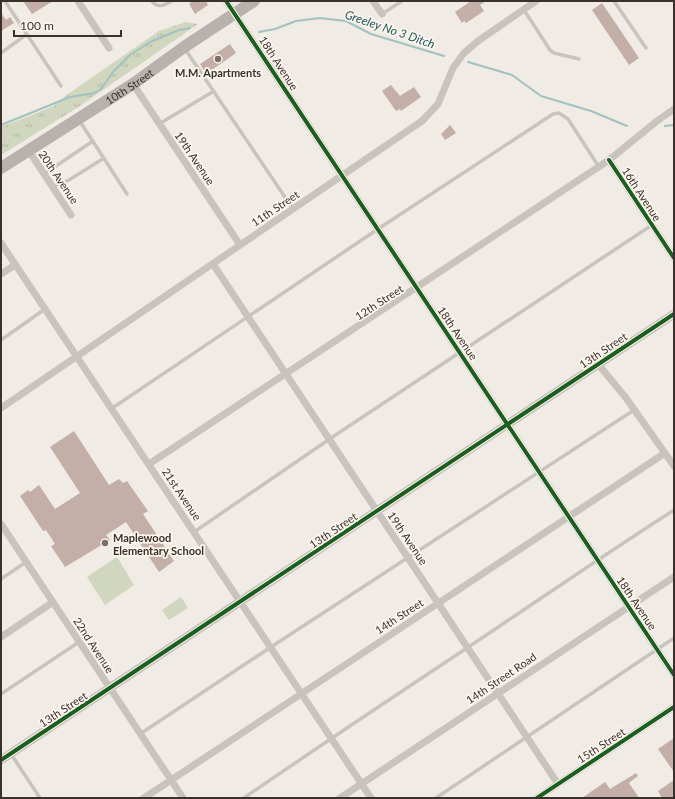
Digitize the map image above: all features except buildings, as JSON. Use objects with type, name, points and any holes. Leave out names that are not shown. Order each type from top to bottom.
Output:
[{"type":"main road","name":"10th Street","points":[[1,168],[132,84],[184,47],[254,1]]},
{"type":"street","points":[[78,1],[110,48]]},
{"type":"street","name":"18th Avenue","points":[[226,1],[254,48],[343,175],[674,675]]},
{"type":"street","points":[[373,1],[382,14]]},
{"type":"street","name":"11th Street","points":[[1,408],[422,121],[438,104],[453,68],[464,53],[478,41],[536,1]]},
{"type":"street","name":"19th Avenue","points":[[132,84],[240,245]]},
{"type":"street","name":"12th Street","points":[[149,464],[599,167],[657,120],[674,109]]},
{"type":"street","name":"20th Avenue","points":[[29,151],[71,215]]},
{"type":"street","name":"16th Avenue","points":[[609,160],[674,258]]},
{"type":"street","name":"21st Avenue","points":[[1,243],[371,798]]},
{"type":"street","name":"19th Avenue","points":[[213,264],[558,784]]},
{"type":"street","points":[[1,274],[15,265]]},
{"type":"street","name":"13th Street","points":[[1,760],[674,314]]},
{"type":"street","points":[[598,364],[634,410],[674,466]]},
{"type":"street","name":"14th Street","points":[[144,798],[665,453]]},
{"type":"street","name":"22nd Avenue","points":[[1,524],[183,798]]},
{"type":"street","name":"14th Street Road","points":[[340,798],[674,577]]},
{"type":"street","points":[[1,638],[53,602]]},
{"type":"street","name":"15th Street","points":[[537,798],[674,707]]},
{"type":"lane","points":[[6,1],[61,86]]},
{"type":"lane","points":[[152,1],[158,6],[172,1]]},
{"type":"lane","points":[[382,14],[402,1]]},
{"type":"lane","points":[[614,1],[646,48]]},
{"type":"lane","points":[[523,9],[550,50],[554,53],[578,59]]},
{"type":"lane","points":[[1,53],[27,34]]},
{"type":"lane","points":[[184,47],[293,209]]},
{"type":"lane","points":[[159,124],[214,91]]},
{"type":"lane","points":[[111,409],[378,229],[553,114],[559,113],[568,119],[599,167]]},
{"type":"lane","points":[[78,119],[127,194]]},
{"type":"lane","points":[[44,174],[93,141]]},
{"type":"lane","points":[[52,187],[69,180],[104,158]]},
{"type":"lane","points":[[194,532],[329,439],[652,225]]},
{"type":"lane","points":[[1,340],[45,309]]},
{"type":"lane","points":[[140,734],[634,410]]},
{"type":"lane","points":[[244,798],[331,737],[674,510]]},
{"type":"lane","points":[[1,580],[26,562]]},
{"type":"lane","points":[[436,798],[674,638]]},
{"type":"lane","points":[[1,694],[79,642]]},
{"type":"lane","points":[[10,754],[40,798]]},
{"type":"green space","points":[[186,22],[198,24],[80,106],[1,155],[1,127],[54,106],[68,94],[159,31]]},
{"type":"green space","points":[[117,557],[134,585],[105,605],[87,577]]},
{"type":"green space","points":[[181,597],[188,608],[169,620],[162,610]]},
{"type":"waterway","name":"Greeley No 3 Ditch","points":[[259,32],[275,29],[296,21],[320,18],[346,21],[371,34],[444,56]]},
{"type":"waterway","name":"Greeley No 3 Ditch","points":[[1,125],[70,97],[94,93],[101,89],[113,72],[130,55],[150,42],[179,30],[190,28]]},
{"type":"waterway","name":"Greeley No 3 Ditch","points":[[468,62],[512,75],[541,96],[591,111],[627,126]]},
{"type":"waterway","name":"Greeley No 3 Ditch","points":[[665,126],[674,125]]},
{"type":"cycle path","points":[[226,1],[674,675]]},
{"type":"cycle path","points":[[609,160],[674,258]]},
{"type":"cycle path","points":[[1,760],[674,314]]},
{"type":"cycle path","points":[[537,798],[674,707]]},
{"type":"place","name":"M.M. Apartments","points":[[218,59]]},
{"type":"place","name":"Maplewood Elementary School","points":[[105,543]]}]
